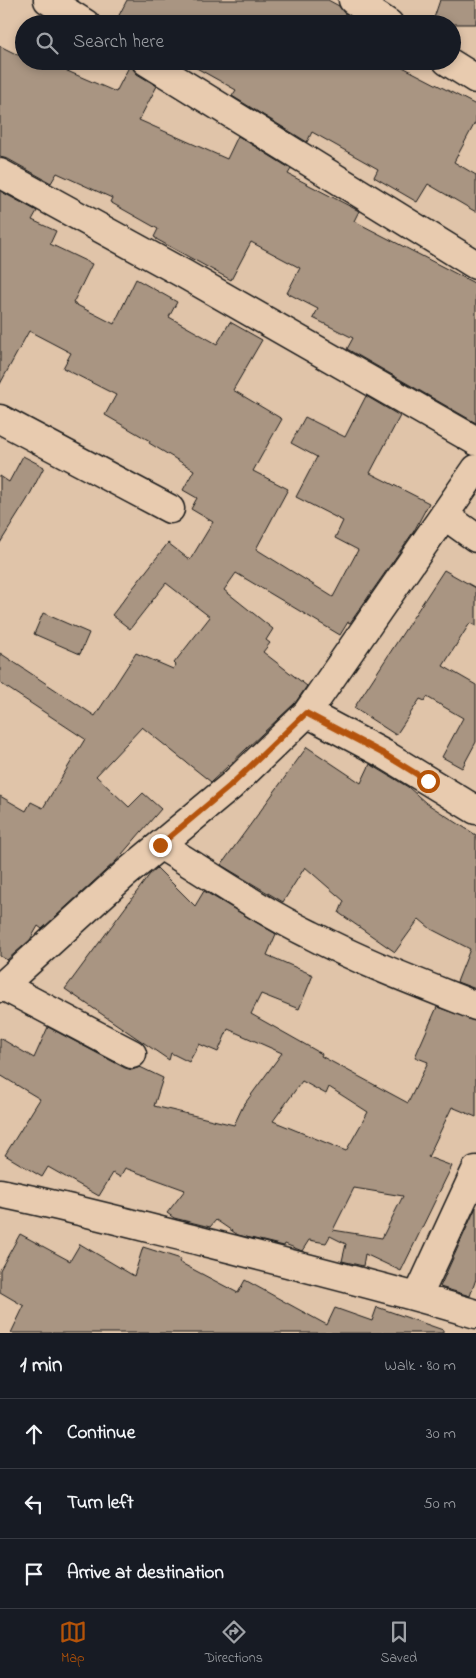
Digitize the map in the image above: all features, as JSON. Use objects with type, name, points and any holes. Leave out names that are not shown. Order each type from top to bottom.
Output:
[{"type":"street","points":[[48,0],[72,15]]},
{"type":"street","points":[[353,0],[376,15]]},
{"type":"street","points":[[161,70],[476,265]]},
{"type":"street","points":[[461,70],[476,79]]},
{"type":"street","points":[[0,173],[184,274],[476,441]]},
{"type":"street","points":[[0,419],[170,509]]},
{"type":"street","points":[[132,1054],[1,987],[124,875],[230,786],[306,713],[476,469]]},
{"type":"street","points":[[444,515],[476,538]]},
{"type":"street","points":[[306,713],[384,754],[476,810]]},
{"type":"street","points":[[160,845],[269,913],[312,936],[373,964],[476,1006]]},
{"type":"street","points":[[418,1296],[476,1170]]},
{"type":"street","points":[[0,1193],[100,1216],[418,1296],[476,1314]]},
{"type":"building","points":[[127,0],[328,0],[339,6],[347,15],[119,15]]},
{"type":"building","points":[[440,0],[476,0],[476,24],[461,24],[461,15],[435,15]]},
{"type":"building","points":[[0,46],[15,54],[15,70],[65,70],[116,92],[127,70],[134,70],[157,86],[139,120],[227,159],[238,136],[291,169],[288,174],[359,211],[354,221],[476,284],[476,423],[347,349],[353,338],[313,318],[318,309],[287,293],[300,268],[251,242],[231,280],[156,239],[154,237],[158,229],[110,202],[112,198],[57,173],[51,183],[8,159],[0,157]]},
{"type":"building","points":[[200,70],[408,70],[476,105],[476,121],[454,162],[476,175],[476,212],[428,184],[417,202],[374,177],[378,169],[312,132],[307,142],[232,96],[236,90]]},
{"type":"building","points":[[0,191],[37,211],[32,220],[56,231],[50,244],[92,264],[73,303],[114,324],[136,279],[177,302],[169,317],[217,344],[230,322],[262,340],[233,390],[282,419],[253,471],[288,489],[256,549],[333,597],[358,550],[335,538],[343,521],[296,497],[317,457],[291,443],[305,417],[345,437],[366,396],[400,416],[370,473],[429,503],[414,531],[340,635],[236,573],[224,590],[273,629],[266,640],[270,643],[263,652],[307,686],[295,703],[211,782],[142,727],[96,776],[129,807],[143,793],[161,809],[116,861],[42,929],[38,926],[30,940],[7,960],[0,956],[0,796],[26,811],[31,802],[43,808],[85,739],[0,683],[0,653],[95,716],[136,653],[173,669],[176,665],[174,663],[210,617],[166,583],[130,629],[112,615],[168,543],[190,560],[213,522],[191,509],[197,498],[183,490],[194,470],[149,443],[150,441],[105,415],[116,395],[63,368],[71,353],[29,331],[0,384]]},
{"type":"building","points":[[23,456],[44,467],[27,500],[0,543],[0,476],[9,482]]},
{"type":"building","points":[[444,570],[476,588],[476,626],[470,623],[443,666],[476,685],[476,742],[462,768],[442,757],[463,718],[427,697],[425,701],[420,699],[396,735],[354,708]]},
{"type":"building","points":[[43,613],[89,633],[80,654],[34,634]]},
{"type":"building","points":[[307,747],[361,783],[370,764],[408,787],[426,803],[476,835],[476,989],[457,982],[470,949],[431,929],[419,919],[395,952],[339,913],[344,901],[305,867],[283,902],[221,865]]},
{"type":"building","points":[[157,868],[195,906],[204,891],[276,934],[267,955],[313,975],[299,1009],[261,994],[251,1014],[322,1054],[321,1056],[408,1103],[428,1062],[415,1057],[437,1007],[476,1021],[476,1117],[452,1107],[428,1157],[452,1166],[401,1271],[365,1254],[363,1266],[342,1261],[346,1244],[330,1236],[326,1243],[309,1240],[302,1251],[285,1244],[284,1246],[238,1235],[216,1220],[210,1227],[174,1218],[167,1213],[185,1190],[125,1168],[120,1177],[113,1173],[99,1196],[48,1167],[42,1177],[5,1155],[40,1099],[0,1075],[0,1038],[34,1058],[48,1027],[125,1068],[132,1070],[140,1067],[163,1078],[154,1106],[234,1125],[243,1106],[282,1053],[228,1029],[218,1052],[199,1044],[189,1062],[171,1053],[169,1060],[65,989],[150,874]],"holes":[[[302,1081],[326,1094],[329,1087],[368,1112],[346,1151],[273,1121]],[[354,1188],[403,1196],[382,1238],[333,1230]]]},
{"type":"building","points":[[476,1207],[476,1279],[470,1296],[440,1287]]},
{"type":"building","points":[[20,1234],[70,1261],[80,1244],[134,1276],[143,1247],[181,1259],[179,1262],[238,1293],[245,1280],[327,1325],[335,1308],[372,1321],[377,1307],[443,1330],[443,1333],[11,1333],[24,1306],[0,1292],[0,1270]]},
{"type":"route","points":[[160,845],[230,786],[306,713],[384,754],[428,781]]}]
